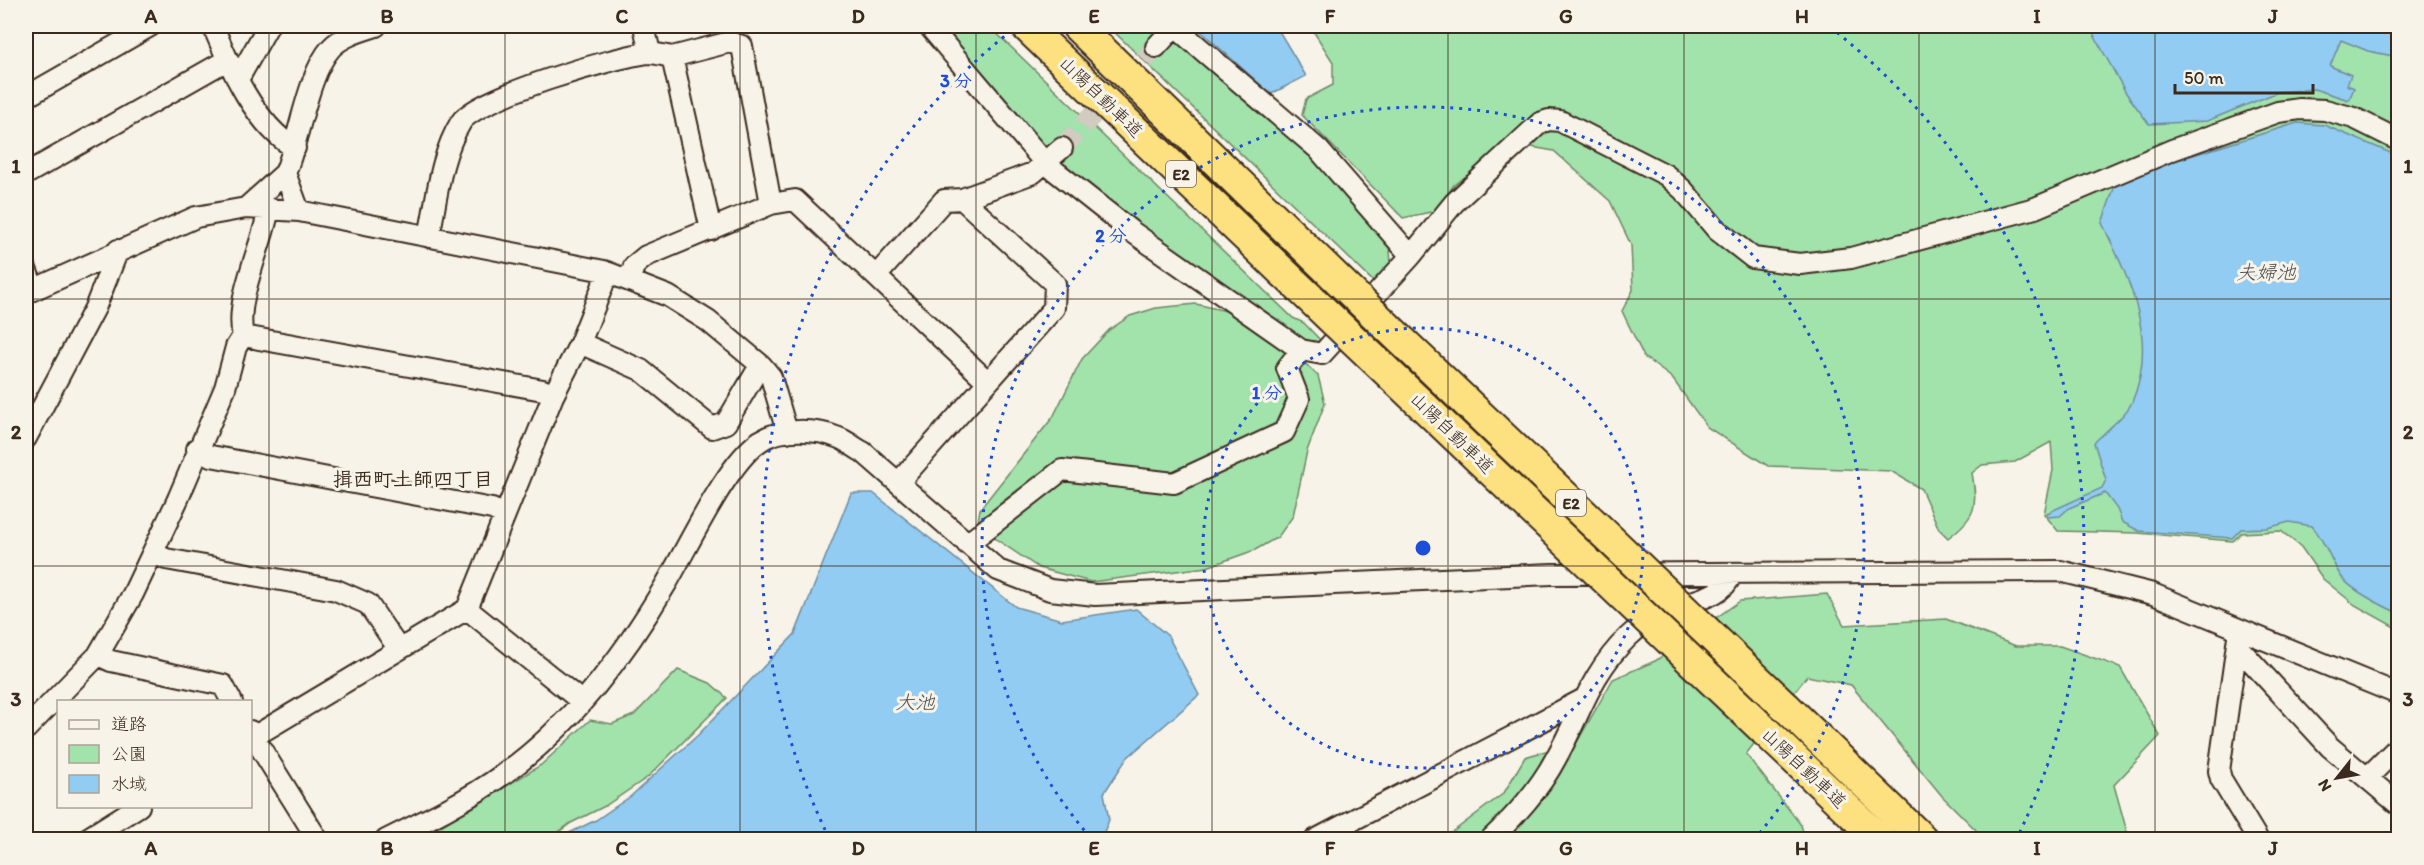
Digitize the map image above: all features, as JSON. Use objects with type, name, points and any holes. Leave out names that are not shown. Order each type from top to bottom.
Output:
[{"type":"highway","name":"山陽自動車道","points":[[1026,26],[1880,840]]},
{"type":"highway","name":"山陽自動車道","points":[[1079,26],[1357,298],[1923,840]]},
{"type":"highway","points":[[1809,771],[1863,840]]},
{"type":"highway","points":[[1885,803],[1929,840]]},
{"type":"street","points":[[26,97],[150,26]]},
{"type":"street","points":[[213,26],[232,69],[279,138],[296,148]]},
{"type":"street","points":[[232,69],[241,74],[268,26]]},
{"type":"street","points":[[246,208],[285,173],[296,148],[317,69],[331,47],[347,37],[376,26]]},
{"type":"street","points":[[644,26],[650,53]]},
{"type":"street","points":[[929,26],[1046,163],[1131,231],[1301,350],[1322,354],[1412,256],[1462,195],[1540,123],[1549,120],[1560,121],[1666,175],[1737,248],[1753,258],[1772,263],[1800,264],[1851,258],[2035,208],[2172,150],[2278,112],[2300,109],[2325,110],[2354,118],[2398,140]]},
{"type":"street","points":[[1156,47],[1174,26],[1318,149],[1412,256]]},
{"type":"street","points":[[429,237],[446,152],[462,120],[487,102],[552,77],[650,53],[672,57],[730,42],[742,46],[771,204]]},
{"type":"street","points":[[672,57],[711,230]]},
{"type":"street","points":[[26,174],[232,69]]},
{"type":"street","points":[[877,275],[944,200],[962,199],[1033,173],[1062,148]]},
{"type":"street","points":[[285,173],[299,211]]},
{"type":"street","points":[[899,483],[1054,308],[1055,284],[962,199]]},
{"type":"street","points":[[630,279],[634,266],[646,256],[771,204],[795,200],[988,382]]},
{"type":"street","points":[[26,269],[29,291],[196,216],[246,208],[269,208],[299,211],[604,271],[630,279],[668,296],[708,321],[762,366],[771,377],[787,432]]},
{"type":"street","points":[[26,729],[98,655],[153,554],[225,388],[236,347],[243,336],[240,324],[254,259],[269,208]]},
{"type":"street","points":[[26,438],[95,308],[118,250]]},
{"type":"street","points":[[318,840],[252,735],[467,609],[553,396],[580,343],[603,285],[604,271]]},
{"type":"street","points":[[243,336],[543,390],[553,396]]},
{"type":"street","points":[[580,343],[641,370],[712,428],[726,423],[754,374],[762,366]]},
{"type":"street","points":[[966,544],[1062,470],[1174,483],[1284,432],[1299,399],[1287,368],[1301,350]]},
{"type":"street","points":[[386,840],[438,815],[505,774],[539,746],[581,701],[634,632],[664,587],[731,472],[746,452],[770,436],[787,432],[813,432],[840,438],[863,452],[998,570],[1050,590],[1095,595],[1552,574],[1731,575],[1970,570],[2060,571],[2153,594],[2238,638],[2398,694]]},
{"type":"street","points":[[197,449],[211,456],[492,509],[505,515]]},
{"type":"street","points":[[153,554],[166,559],[336,590],[368,604],[399,648]]},
{"type":"street","points":[[1490,840],[1537,790],[1557,757],[1582,700],[1603,664],[1629,636],[1670,609],[1716,592],[1728,585],[1731,575]]},
{"type":"street","points":[[467,609],[581,701]]},
{"type":"street","points":[[2238,638],[2330,747],[2398,804]]},
{"type":"street","points":[[2238,638],[2219,771],[2221,779],[2258,840]]},
{"type":"street","points":[[98,655],[111,661],[223,685],[231,700]]},
{"type":"street","points":[[1315,840],[1582,700]]},
{"type":"street","points":[[2367,778],[2398,747]]},
{"type":"street","points":[[85,840],[137,808]]},
{"type":"green space","points":[[938,26],[989,26],[1293,318],[1304,323],[1322,342],[1312,346],[1118,213],[1062,166],[1062,159],[1050,149],[1044,149]]},
{"type":"green space","points":[[1108,26],[1159,26],[1157,35],[1168,44],[1183,42],[1318,162],[1390,249],[1391,265],[1377,285]]},
{"type":"green space","points":[[1310,26],[2398,26],[2398,629],[2355,605],[2323,579],[2301,547],[2281,531],[2241,533],[2233,541],[2137,533],[2058,531],[2044,514],[2053,470],[2051,442],[2015,462],[1982,465],[1972,473],[1975,495],[1973,510],[1964,524],[1948,538],[1939,529],[1921,489],[1891,471],[1768,466],[1707,427],[1672,378],[1644,357],[1622,311],[1633,290],[1631,245],[1610,201],[1554,151],[1526,146],[1494,156],[1454,185],[1435,211],[1403,218],[1302,115],[1306,99],[1333,85],[1333,62]]},
{"type":"green space","points":[[1196,304],[1235,313],[1281,340],[1318,376],[1325,403],[1307,451],[1293,516],[1278,537],[1255,550],[1207,567],[1091,582],[1039,568],[984,531],[978,521],[980,509],[1053,417],[1082,359],[1109,330],[1130,316],[1156,308]]},
{"type":"green space","points":[[1827,594],[1844,625],[1946,619],[2016,646],[2060,646],[2120,667],[2160,736],[2114,785],[2129,839],[1985,839],[1942,796],[1851,685],[1807,676],[1746,754],[1801,825],[1805,839],[1442,840],[1504,793],[1525,757],[1577,742],[1613,679],[1655,661],[1740,601]]},
{"type":"green space","points":[[678,670],[710,683],[727,698],[648,777],[605,806],[571,823],[549,839],[419,839],[541,765],[590,720],[612,724],[634,715]]},
{"type":"water","points":[[1195,26],[1276,26],[1306,76],[1271,94]]},
{"type":"water","points":[[2089,26],[2398,26],[2398,57],[2368,51],[2341,40],[2330,66],[2351,75],[2347,85],[2354,88],[2349,100],[2314,89],[2278,92],[2207,121],[2149,124],[2126,93]]},
{"type":"water","name":"夫婦池","points":[[2297,123],[2324,125],[2398,156],[2398,613],[2367,597],[2344,580],[2312,526],[2289,522],[2267,528],[2241,529],[2232,538],[2139,531],[2122,522],[2117,509],[2105,493],[2069,508],[2060,516],[2047,517],[2047,513],[2102,488],[2106,480],[2094,443],[2129,408],[2140,379],[2141,332],[2137,310],[2122,266],[2102,223],[2115,185],[2174,161]]},
{"type":"water","name":"大池","points":[[851,493],[873,493],[1016,607],[1062,620],[1136,609],[1168,636],[1199,695],[1127,758],[1104,793],[1109,820],[1101,839],[557,839],[596,820],[631,796],[698,735],[795,634]]},
{"type":"tunnel","points":[[1062,148],[1156,47]]},
{"type":"district","name":"揖西町土師四丁目","points":[[413,479]]}]
